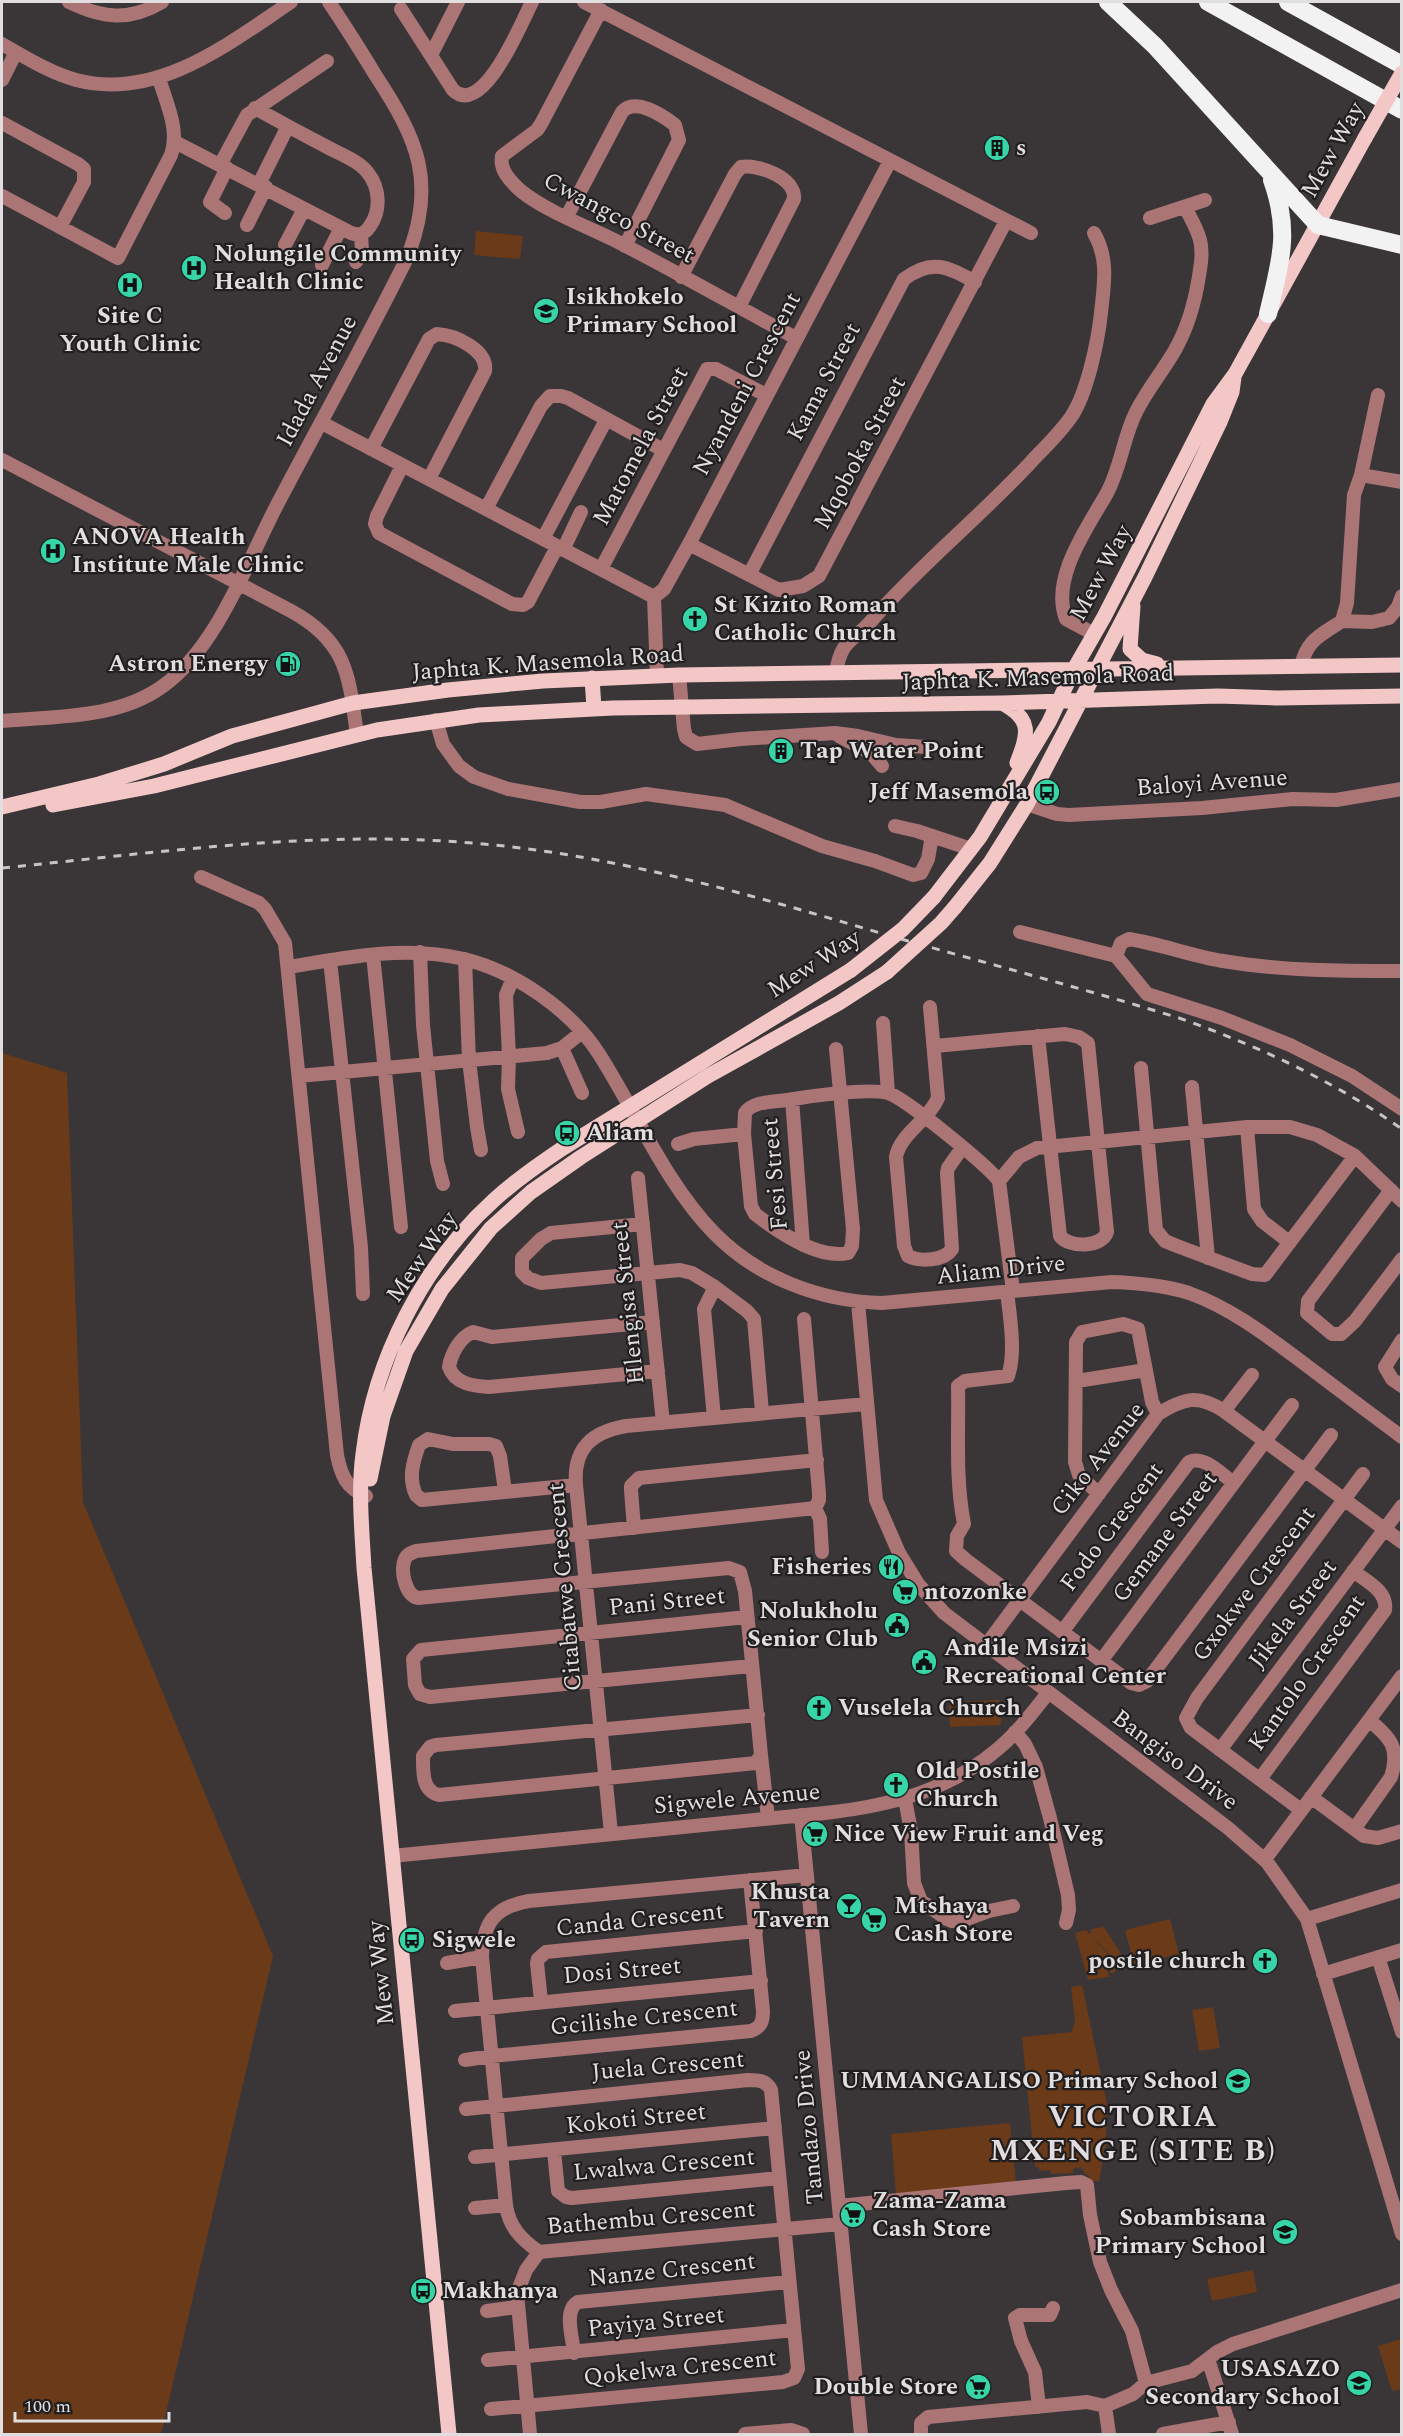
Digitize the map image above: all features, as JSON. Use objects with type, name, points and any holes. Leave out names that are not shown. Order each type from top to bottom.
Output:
[{"type":"highway","points":[[1108,2],[1155,46],[1318,225],[1401,245]]},
{"type":"highway","points":[[1208,2],[1401,110]]},
{"type":"highway","points":[[1288,2],[1401,65]]},
{"type":"highway","points":[[1268,314],[1284,241],[1280,207],[1269,172]]},
{"type":"main road","name":"Mew Way","points":[[449,2434],[364,1568],[363,1454],[375,1393],[400,1329],[432,1273],[458,1238],[493,1200],[538,1165],[851,970],[903,929],[934,897],[971,849],[1045,729],[1073,670],[1094,634],[1213,404],[1234,374],[1401,73]]},
{"type":"main road","name":"Mew Way","points":[[363,1500],[394,1380],[412,1341],[442,1289],[492,1228],[531,1192],[639,1120],[708,1076],[840,1003],[887,972],[933,931],[990,863],[1027,804],[1134,597],[1220,422],[1232,392],[1234,374]]},
{"type":"main road","points":[[1134,597],[1130,649],[1142,660],[1178,669]]},
{"type":"main road","name":"Japhta K. Masemola Road","points":[[2,808],[110,781],[164,764],[232,736],[353,703],[448,690],[657,675],[1401,665]]},
{"type":"main road","points":[[592,678],[594,708]]},
{"type":"main road","name":"Japhta K. Masemola Road","points":[[2,808],[44,806],[111,795],[357,735],[436,720],[479,715],[594,708],[1002,703],[1207,696],[1276,698],[1401,696]]},
{"type":"main road","points":[[1002,703],[1021,715],[1026,730],[1022,748],[1003,800]]},
{"type":"street","points":[[69,2],[97,15],[106,16],[141,13],[162,2]]},
{"type":"street","points":[[2,44],[67,76],[96,84],[114,85],[159,78],[196,62],[276,6],[291,2]]},
{"type":"street","name":"Idada Avenue","points":[[2,722],[115,708],[147,696],[164,686],[193,659],[237,585],[278,502],[322,423],[407,258],[418,223],[422,193],[419,164],[411,135],[393,101],[329,2]]},
{"type":"street","points":[[431,55],[458,2]]},
{"type":"street","points":[[401,9],[455,92],[461,96],[471,94],[486,84],[494,75],[532,2]]},
{"type":"street","points":[[585,2],[1031,233]]},
{"type":"street","name":"Cwangco Street","points":[[600,10],[541,124],[537,130],[509,149],[501,159],[502,167],[515,186],[538,202],[796,338]]},
{"type":"street","points":[[2,80],[16,52]]},
{"type":"street","points":[[225,213],[210,202],[242,121],[255,108],[327,61]]},
{"type":"street","points":[[2,196],[118,258],[171,155],[175,142],[173,124],[159,78]]},
{"type":"street","points":[[567,216],[622,112],[630,105],[652,112],[675,125],[679,140],[625,246]]},
{"type":"street","points":[[255,108],[354,162],[369,174],[375,187],[378,209],[370,226],[361,234]]},
{"type":"street","points":[[2,123],[78,164],[84,170],[84,182],[60,227]]},
{"type":"street","points":[[247,225],[288,126]]},
{"type":"street","points":[[175,142],[263,185],[341,228],[361,234]]},
{"type":"street","name":"Nyandeni Crescent","points":[[654,597],[664,589],[689,544],[890,161]]},
{"type":"street","points":[[681,277],[738,169],[748,166],[763,169],[788,184],[793,189],[794,199],[739,307]]},
{"type":"street","points":[[1150,218],[1205,200]]},
{"type":"street","points":[[1094,634],[1066,619],[1062,599],[1068,570],[1080,539],[1112,483],[1127,432],[1147,384],[1180,340],[1194,305],[1198,286],[1201,242],[1185,207]]},
{"type":"street","points":[[285,245],[304,209]]},
{"type":"street","name":"Mqoboka Street","points":[[689,544],[775,589],[786,590],[808,584],[822,572],[1006,221]]},
{"type":"street","points":[[322,266],[341,228]]},
{"type":"street","points":[[836,673],[843,646],[865,629],[896,594],[1001,494],[1071,417],[1091,366],[1100,326],[1105,286],[1105,265],[1099,242],[1094,233]]},
{"type":"street","points":[[356,261],[362,250],[361,234]]},
{"type":"street","name":"Kama Street","points":[[748,575],[904,279],[921,269],[939,266],[950,268],[975,282]]},
{"type":"street","points":[[371,449],[429,339],[437,334],[449,336],[480,352],[486,366],[481,381],[429,479]]},
{"type":"street","name":"Matomela Street","points":[[601,569],[707,369],[716,369],[766,395]]},
{"type":"street","points":[[1342,621],[1347,603],[1354,495],[1361,475],[1378,395]]},
{"type":"street","points":[[486,509],[547,398],[561,396],[663,450]]},
{"type":"street","points":[[543,539],[606,420]]},
{"type":"street","points":[[322,423],[654,597],[657,675]]},
{"type":"street","points":[[2,460],[237,585],[306,619],[324,634],[342,660],[353,703],[357,735]]},
{"type":"street","points":[[402,466],[377,516],[375,524],[379,533],[517,606],[528,602],[580,512]]},
{"type":"street","points":[[1361,475],[1401,482]]},
{"type":"street","points":[[1302,667],[1304,653],[1312,641],[1342,621],[1372,622],[1389,618],[1398,607],[1401,596]]},
{"type":"street","points":[[679,675],[686,737],[697,744],[835,733],[896,745],[927,747]]},
{"type":"street","points":[[436,720],[443,744],[459,766],[474,777],[508,789],[580,802],[601,802],[646,794],[725,805],[822,846],[875,861],[913,875],[921,873],[926,863],[932,836]]},
{"type":"street","points":[[835,733],[871,753],[882,766]]},
{"type":"street","name":"Baloyi Avenue","points":[[1027,804],[1057,814],[1069,815],[1202,808],[1293,799],[1336,800],[1401,789]]},
{"type":"street","points":[[895,826],[971,849]]},
{"type":"street","points":[[201,877],[251,899],[265,909],[283,938],[289,967],[337,1455],[344,1480],[363,1500]]},
{"type":"street","points":[[1020,932],[1116,956],[1147,994],[1222,1018],[1290,1045],[1352,1076],[1401,1109]]},
{"type":"street","points":[[1116,956],[1121,943],[1129,939],[1222,961],[1276,968],[1401,972]]},
{"type":"street","points":[[420,952],[421,994],[436,1151],[443,1184]]},
{"type":"street","name":"Aliam Drive","points":[[289,967],[330,960],[420,952],[465,959],[513,978],[541,996],[582,1032],[598,1053],[686,1198],[714,1233],[734,1251],[768,1274],[798,1288],[858,1302],[903,1302],[1112,1282],[1150,1284],[1189,1293],[1237,1316],[1273,1340],[1401,1437]]},
{"type":"street","points":[[373,956],[401,1227]]},
{"type":"street","points":[[465,959],[469,1060],[481,1150]]},
{"type":"street","points":[[330,960],[361,1247],[363,1294]]},
{"type":"street","points":[[513,978],[506,995],[508,1089],[518,1132]]},
{"type":"street","points":[[930,1007],[939,1093],[936,1104],[900,1147],[896,1157],[904,1246],[908,1256],[921,1260],[943,1257],[952,1249],[947,1173],[949,1166],[962,1148]]},
{"type":"street","points":[[883,1023],[888,1093]]},
{"type":"street","points":[[299,1076],[547,1053],[562,1048],[582,1032]]},
{"type":"street","points":[[935,1046],[1038,1036],[1072,1035],[1088,1043],[1107,1232],[1103,1239],[1089,1243],[1066,1242],[1059,1236],[1038,1036]]},
{"type":"street","points":[[562,1048],[582,1093]]},
{"type":"street","points":[[836,1049],[840,1094],[853,1229],[852,1246],[848,1252],[837,1254],[803,1245],[762,1220],[753,1211],[743,1120],[750,1107],[792,1099],[840,1094],[888,1093],[901,1099],[924,1117],[999,1181],[1010,1292],[1011,1365],[1008,1376],[965,1381],[960,1382],[958,1386],[958,1464],[960,1509],[964,1524],[957,1536],[956,1547],[957,1552],[966,1560],[1131,1683],[1139,1685],[1147,1682],[1331,1435]]},
{"type":"street","points":[[1141,1068],[1157,1233],[1165,1241],[1261,1276],[1269,1271],[1355,1156]]},
{"type":"street","points":[[1192,1087],[1208,1258]]},
{"type":"street","name":"Fesi Street","points":[[792,1099],[803,1245]]},
{"type":"street","points":[[999,1181],[1019,1157],[1037,1148],[1197,1131],[1247,1127],[1290,1127],[1317,1135],[1355,1156],[1401,1201]]},
{"type":"street","points":[[1247,1127],[1254,1209],[1262,1221],[1289,1242]]},
{"type":"street","points":[[678,1144],[694,1139],[744,1134]]},
{"type":"street","name":"Hlengisa Street","points":[[638,1178],[663,1423]]},
{"type":"street","points":[[1390,1190],[1308,1301],[1307,1313],[1332,1334],[1341,1334],[1355,1321],[1401,1259]]},
{"type":"street","points":[[643,1224],[552,1233],[541,1239],[524,1256],[521,1268],[528,1278],[541,1282],[686,1270],[715,1287],[747,1311],[754,1320],[762,1412]]},
{"type":"street","points":[[714,1418],[704,1309],[715,1287]]},
{"type":"street","name":"Bangiso Drive","points":[[858,1302],[876,1500],[894,1545],[918,1584],[944,1613],[1265,1859],[1307,1919],[1401,2234]]},
{"type":"street","points":[[804,1319],[817,1460],[819,1500],[814,1508]]},
{"type":"street","points":[[653,1322],[492,1337],[473,1332],[460,1341],[449,1367],[452,1374],[464,1382],[489,1387],[658,1371]]},
{"type":"street","points":[[1099,1494],[1082,1480],[1076,1470],[1077,1339],[1084,1331],[1128,1324],[1138,1329],[1152,1402],[1158,1414]]},
{"type":"street","points":[[1401,1340],[1384,1367],[1392,1379],[1401,1386]]},
{"type":"street","points":[[1077,1381],[1146,1370]]},
{"type":"street","points":[[1224,1411],[1252,1375]]},
{"type":"street","name":"Ciko Avenue","points":[[987,1644],[1158,1414],[1178,1402],[1196,1399],[1214,1404],[1401,1542]]},
{"type":"street","name":"Citabatwe Crescent","points":[[612,1833],[576,1485],[577,1464],[583,1450],[594,1437],[613,1428],[762,1412],[866,1404]]},
{"type":"street","points":[[1265,1440],[1292,1405]]},
{"type":"street","points":[[505,1491],[500,1456],[496,1446],[453,1444],[428,1439],[418,1445],[411,1471],[413,1490],[418,1498],[427,1500],[576,1485]]},
{"type":"street","name":"Gemane Street","points":[[1101,1661],[1265,1440]]},
{"type":"street","name":"Fodo Crescent","points":[[1062,1632],[1189,1462],[1197,1459],[1204,1462],[1233,1483]]},
{"type":"street","points":[[634,1528],[631,1486],[639,1478],[817,1460]]},
{"type":"street","name":"Gxokwe Crescent","points":[[1301,1810],[1191,1728],[1186,1718],[1197,1698],[1363,1474]]},
{"type":"street","name":"Jikela Street","points":[[1220,1750],[1401,1506]]},
{"type":"street","points":[[768,1818],[743,1578],[740,1572],[734,1569],[418,1598],[412,1597],[406,1589],[403,1563],[409,1553],[416,1551],[814,1508]]},
{"type":"street","points":[[814,1508],[820,1519],[822,1552]]},
{"type":"street","name":"Kantolo Crescent","points":[[1260,1779],[1384,1610],[1386,1603],[1384,1595],[1353,1571]]},
{"type":"street","name":"Pani Street","points":[[747,1617],[421,1650],[413,1659],[415,1685],[420,1694],[430,1697],[751,1665]]},
{"type":"street","points":[[1265,1859],[1401,1676]]},
{"type":"street","name":"Sigwele Avenue","points":[[392,1856],[881,1806],[956,1779],[985,1760],[1016,1732],[1048,1693]]},
{"type":"street","points":[[758,1715],[436,1745],[426,1751],[423,1764],[426,1786],[432,1794],[440,1795],[752,1764],[756,1763],[761,1755]]},
{"type":"street","points":[[1355,1828],[1391,1778],[1393,1771],[1393,1742],[1387,1734],[1369,1720]]},
{"type":"street","points":[[1016,1732],[1025,1744],[1036,1767],[1050,1818],[1068,1895],[1069,1910],[1066,1923]]},
{"type":"street","points":[[1311,1797],[1365,1836],[1378,1838],[1401,1831]]},
{"type":"street","points":[[905,1799],[911,1831],[914,1883],[921,1901],[946,1919],[952,1920],[967,1919],[1013,1906]]},
{"type":"street","name":"Tandazo Drive","points":[[801,1815],[861,2434]]},
{"type":"street","name":"Bathembu Crescent","points":[[807,1875],[515,1903],[502,1909],[493,1917],[486,1929],[482,1957],[506,2205],[511,2225],[539,2252],[840,2224]]},
{"type":"street","name":"Gcilishe Crescent","points":[[492,2056],[751,2031],[762,2023],[763,2018],[750,1880]]},
{"type":"street","points":[[1307,1919],[1401,1890]]},
{"type":"street","name":"Canda Crescent","points":[[541,2001],[537,1963],[546,1952],[756,1931]]},
{"type":"street","points":[[1323,1974],[1401,1950]]},
{"type":"street","points":[[447,1963],[482,1957]]},
{"type":"street","points":[[1378,1957],[1398,2007],[1401,2032]]},
{"type":"street","name":"Dosi Street","points":[[488,2008],[761,1981]]},
{"type":"street","points":[[455,2011],[488,2008]]},
{"type":"street","points":[[465,2060],[492,2056]]},
{"type":"street","name":"Juela Crescent","points":[[497,2105],[758,2080],[768,2085],[771,2090],[785,2230]]},
{"type":"street","points":[[466,2109],[497,2105]]},
{"type":"street","name":"Kokoti Street","points":[[501,2155],[775,2128]]},
{"type":"street","name":"Lwalwa Crescent","points":[[554,2151],[558,2191],[572,2198],[779,2178]]},
{"type":"street","points":[[475,2157],[501,2155]]},
{"type":"street","points":[[839,2206],[1066,2182],[1081,2182],[1088,2185],[1090,2215],[1100,2262],[1108,2285],[1132,2331],[1146,2383]]},
{"type":"street","points":[[475,2208],[506,2205]]},
{"type":"street","name":"Qokelwa Crescent","points":[[491,2409],[789,2380],[797,2374],[798,2368],[785,2230]]},
{"type":"street","points":[[530,2434],[517,2293],[521,2280],[539,2252]]},
{"type":"street","name":"Nanze Crescent","points":[[574,2353],[570,2311],[578,2302],[789,2282]]},
{"type":"street","points":[[921,2434],[921,2423],[928,2417],[1087,2402],[1105,2406],[1133,2394],[1146,2383],[1192,2371],[1233,2344],[1401,2290]]},
{"type":"street","points":[[487,2311],[518,2307]]},
{"type":"street","points":[[1039,2407],[1035,2372],[1019,2335],[1015,2318],[1020,2315],[1050,2315],[1053,2308]]},
{"type":"street","name":"Payiya Street","points":[[488,2360],[794,2330]]},
{"type":"street","points":[[1163,2434],[1230,2428],[1208,2359]]},
{"type":"street","points":[[1105,2406],[1109,2434]]},
{"type":"street","points":[[745,2434],[791,2430],[797,2430],[803,2434]]},
{"type":"shaded area","points":[[476,231],[523,236],[520,259],[474,255]]},
{"type":"shaded area","points":[[2,1053],[67,1073],[83,1502],[273,1956],[161,2434],[2,2434]]},
{"type":"shaded area","points":[[1000,1700],[1001,1725],[950,1727],[949,1702]]},
{"type":"shaded area","points":[[1170,1919],[1179,1954],[1134,1965],[1125,1930]]},
{"type":"shaded area","points":[[1104,1927],[1123,1957],[1114,1973],[1110,1973],[1108,1953],[1090,1934],[1091,1929]]},
{"type":"shaded area","points":[[1086,1930],[1107,1953],[1107,1971],[1110,1977],[1088,1980],[1075,1933]]},
{"type":"shaded area","points":[[1082,1985],[1107,2103],[1106,2145],[1099,2181],[1089,2181],[1089,2176],[1081,2167],[1073,2169],[1073,2173],[1052,2174],[1050,2170],[1040,2171],[1038,2167],[1035,2167],[1022,2037],[1072,2032],[1075,2020],[1071,1987]]},
{"type":"shaded area","points":[[1213,2007],[1220,2048],[1199,2051],[1192,2010]]},
{"type":"shaded area","points":[[1010,2123],[1016,2184],[896,2194],[891,2134]]},
{"type":"shaded area","points":[[1253,2270],[1257,2292],[1212,2301],[1207,2279]]},
{"type":"shaded area","points":[[1401,2339],[1401,2389],[1392,2391],[1378,2346]]},
{"type":"railway","points":[[2,868],[230,845],[344,839],[402,839],[515,847],[624,865],[733,891],[1179,1018],[1237,1040],[1294,1066],[1349,1095],[1402,1129]]},
{"type":"place","name":"s","points":[[997,148]]},
{"type":"place","name":"Nolungile Community Health Clinic","points":[[194,268]]},
{"type":"place","name":"Site C Youth Clinic","points":[[130,285]]},
{"type":"place","name":"Isikhokelo Primary School","points":[[546,311]]},
{"type":"place","name":"ANOVA Health Institute Male Clinic","points":[[53,551]]},
{"type":"place","name":"St Kizito Roman Catholic Church","points":[[695,619]]},
{"type":"place","name":"Astron Energy","points":[[288,664]]},
{"type":"place","name":"Tap Water Point","points":[[781,751]]},
{"type":"place","name":"Jeff Masemola","points":[[1047,792]]},
{"type":"place","name":"Aliam","points":[[567,1133]]},
{"type":"place","name":"Fisheries","points":[[891,1567]]},
{"type":"place","name":"ntozonke","points":[[905,1592]]},
{"type":"place","name":"Nolukholu Senior Club","points":[[897,1625]]},
{"type":"place","name":"Andile Msizi Recreational Center","points":[[924,1662]]},
{"type":"place","name":"Vuselela Church","points":[[819,1708]]},
{"type":"place","name":"Old Postile Church","points":[[896,1785]]},
{"type":"place","name":"Nice View Fruit and Veg","points":[[815,1834]]},
{"type":"place","name":"Khusta Tavern","points":[[849,1906]]},
{"type":"place","name":"Mtshaya Cash Store","points":[[874,1920]]},
{"type":"place","name":"Sigwele","points":[[412,1940]]},
{"type":"place","name":"postile church","points":[[1265,1961]]},
{"type":"place","name":"UMMANGALISO Primary School","points":[[1238,2081]]},
{"type":"place","name":"Zama-Zama Cash Store","points":[[853,2215]]},
{"type":"place","name":"Sobambisana Primary School","points":[[1285,2232]]},
{"type":"place","name":"Makhanya","points":[[423,2291]]},
{"type":"place","name":"USASAZO Secondary School","points":[[1359,2383]]},
{"type":"place","name":"Double Store","points":[[978,2387]]},
{"type":"district","name":"VICTORIA MXENGE (SITE B)","points":[[1133,2134]]}]
